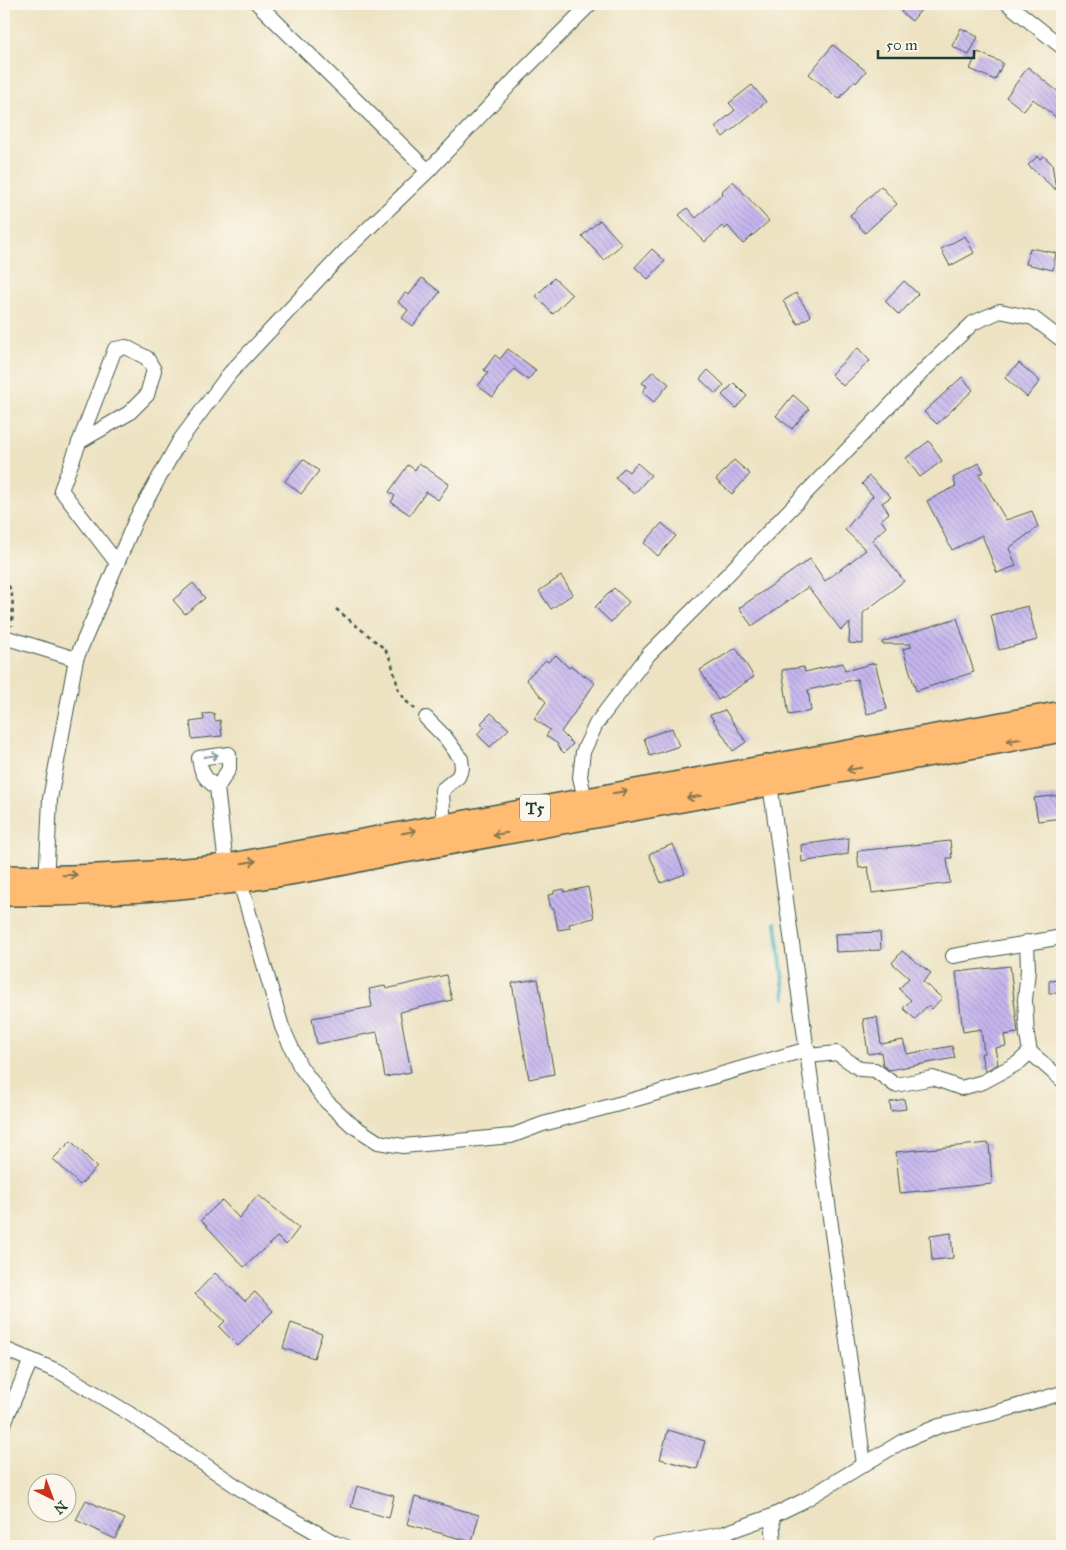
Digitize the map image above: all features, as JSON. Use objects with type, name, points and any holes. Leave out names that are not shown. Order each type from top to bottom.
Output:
[{"type":"highway","name":"T5","points":[[4,876],[46,885],[163,890],[240,882],[329,868],[444,835],[585,799],[1062,712]]},
{"type":"highway","name":"T5","points":[[4,895],[46,885],[226,865],[444,835],[770,784],[1062,731]]},
{"type":"street","points":[[258,4],[428,171]]},
{"type":"street","points":[[46,885],[50,799],[76,659],[136,519],[180,440],[230,373],[346,250],[428,171],[520,74],[590,4]]},
{"type":"street","points":[[1008,4],[1062,47]]},
{"type":"street","points":[[585,799],[580,777],[583,752],[596,724],[649,654],[919,375],[973,323],[1000,311],[1033,318],[1062,340]]},
{"type":"street","points":[[79,442],[129,413],[147,395],[154,370],[147,358],[126,347],[114,349],[79,442],[61,490],[117,563]]},
{"type":"street","points":[[8,638],[76,659]]},
{"type":"street","points":[[426,718],[445,737],[462,759],[462,768],[458,777],[442,790],[444,835]]},
{"type":"street","points":[[770,784],[864,1464]]},
{"type":"street","points":[[217,788],[226,865]]},
{"type":"street","points":[[240,882],[282,1027],[300,1066],[326,1101],[352,1125],[378,1142],[403,1146],[512,1136],[543,1124],[808,1053],[837,1053],[860,1069],[875,1070],[895,1085],[933,1078],[961,1088],[983,1082],[1018,1063],[1030,1052]]},
{"type":"street","points":[[954,956],[1062,937]]},
{"type":"street","points":[[1027,942],[1028,970],[1025,1000],[1030,1052],[1062,1080]]},
{"type":"street","points":[[4,1349],[60,1372],[130,1414],[245,1492],[335,1543],[344,1546]]},
{"type":"street","points":[[4,1423],[31,1360]]},
{"type":"street","points":[[659,1546],[722,1534],[772,1516],[803,1501],[903,1441],[939,1426],[994,1413],[1062,1393]]},
{"type":"street","points":[[772,1516],[774,1546]]},
{"type":"path","points":[[4,579],[10,585],[13,598],[8,638]]},
{"type":"path","points":[[336,609],[385,649],[391,661],[399,691],[407,702],[426,718]]},
{"type":"building","points":[[907,4],[926,4],[912,21],[901,12]]},
{"type":"building","points":[[961,28],[978,37],[969,55],[952,46]]},
{"type":"building","points":[[833,45],[866,71],[856,83],[854,81],[839,99],[809,74]]},
{"type":"building","points":[[978,52],[1003,63],[995,80],[970,69]]},
{"type":"building","points":[[1028,67],[1062,95],[1062,122],[1033,99],[1024,111],[1006,97]]},
{"type":"building","points":[[752,85],[766,102],[723,137],[715,127],[735,110],[729,103]]},
{"type":"building","points":[[1038,156],[1040,159],[1044,156],[1052,164],[1056,190],[1028,165]]},
{"type":"building","points":[[733,181],[769,221],[743,244],[728,226],[725,229],[722,226],[705,242],[679,215],[687,208],[696,218]]},
{"type":"building","points":[[881,186],[897,204],[865,233],[850,215]]},
{"type":"building","points":[[600,220],[622,244],[604,260],[582,236]]},
{"type":"building","points":[[965,236],[974,253],[950,266],[941,249]]},
{"type":"building","points":[[1030,248],[1056,253],[1053,270],[1026,264]]},
{"type":"building","points":[[652,249],[665,261],[648,279],[635,267]]},
{"type":"building","points":[[422,278],[440,292],[413,326],[402,318],[408,310],[398,302],[405,293],[409,295]]},
{"type":"building","points":[[554,278],[572,295],[553,314],[536,296]]},
{"type":"building","points":[[904,281],[918,294],[899,315],[885,301]]},
{"type":"building","points":[[796,293],[811,316],[798,324],[783,301]]},
{"type":"building","points":[[858,348],[870,361],[843,386],[831,374]]},
{"type":"building","points":[[508,349],[536,370],[528,380],[514,369],[493,397],[478,386],[488,373],[484,370],[495,355],[500,359]]},
{"type":"building","points":[[1019,363],[1040,381],[1027,397],[1005,378]]},
{"type":"building","points":[[708,370],[724,385],[716,394],[700,379]]},
{"type":"building","points":[[653,371],[669,384],[654,402],[642,392],[647,386],[642,383]]},
{"type":"building","points":[[962,377],[973,390],[937,424],[924,412]]},
{"type":"building","points":[[734,383],[747,396],[736,408],[722,395]]},
{"type":"building","points":[[793,395],[809,409],[792,429],[776,416]]},
{"type":"building","points":[[929,441],[942,461],[920,477],[906,458]]},
{"type":"building","points":[[303,459],[319,471],[301,494],[285,481]]},
{"type":"building","points":[[734,460],[750,474],[732,494],[716,480]]},
{"type":"building","points":[[419,463],[449,484],[438,500],[426,492],[410,515],[391,502],[395,496],[389,492],[408,465],[415,470]]},
{"type":"building","points":[[637,463],[651,475],[634,494],[615,478],[624,468],[629,472]]},
{"type":"building","points":[[979,463],[984,472],[979,474],[1006,520],[1032,511],[1038,527],[1009,548],[1016,566],[997,573],[982,535],[952,550],[927,501],[956,486],[953,478]]},
{"type":"building","points":[[869,476],[891,497],[882,503],[889,513],[881,520],[886,527],[872,540],[904,581],[863,613],[863,644],[849,643],[850,623],[841,630],[808,587],[752,626],[739,608],[810,559],[825,581],[866,550],[845,530],[873,496],[862,484]]},
{"type":"building","points":[[662,523],[676,536],[658,556],[644,543]]},
{"type":"building","points":[[561,576],[573,594],[551,609],[539,591]]},
{"type":"building","points":[[193,583],[205,598],[185,614],[173,600]]},
{"type":"building","points":[[614,588],[629,602],[611,622],[595,607]]},
{"type":"building","points":[[1028,606],[1037,640],[999,650],[991,615]]},
{"type":"building","points":[[957,618],[974,672],[916,691],[903,649],[911,647],[911,644],[882,644],[882,642]]},
{"type":"building","points":[[736,648],[754,677],[718,700],[700,670]]},
{"type":"building","points":[[556,655],[569,668],[571,666],[595,683],[561,732],[573,744],[564,753],[557,746],[558,744],[546,736],[550,730],[534,719],[546,702],[526,679],[546,660],[548,662]]},
{"type":"building","points":[[843,663],[845,671],[875,663],[887,709],[867,714],[857,679],[808,690],[811,711],[789,715],[782,670],[804,667],[805,672]]},
{"type":"building","points":[[725,710],[746,742],[733,751],[710,715]]},
{"type":"building","points":[[214,713],[215,721],[220,720],[222,736],[192,739],[190,722],[204,720],[203,714]]},
{"type":"building","points":[[491,713],[509,729],[490,747],[477,734],[485,727],[481,723]]},
{"type":"building","points":[[672,728],[679,746],[650,756],[644,738]]},
{"type":"building","points":[[1062,795],[1062,818],[1038,821],[1034,798]]},
{"type":"building","points":[[849,838],[848,854],[802,862],[801,845]]},
{"type":"building","points":[[950,841],[952,858],[947,858],[950,883],[872,893],[868,867],[859,868],[857,851]]},
{"type":"building","points":[[673,844],[685,874],[661,883],[649,854]]},
{"type":"building","points":[[588,887],[594,918],[569,924],[570,928],[558,930],[554,909],[551,909],[548,895],[554,894],[554,891],[564,889],[564,892]]},
{"type":"building","points":[[880,932],[881,950],[836,952],[835,934]]},
{"type":"building","points":[[902,951],[931,973],[923,982],[942,998],[932,1009],[928,1005],[915,1019],[903,1008],[911,1000],[899,989],[909,978],[892,963]]},
{"type":"building","points":[[1010,966],[1018,1033],[1004,1035],[1006,1046],[995,1048],[998,1064],[985,1071],[981,1054],[984,1053],[981,1029],[963,1032],[956,972]]},
{"type":"building","points":[[446,975],[452,1000],[400,1012],[411,1072],[385,1077],[377,1032],[317,1044],[312,1018],[372,1007],[369,989],[385,986],[386,989]]},
{"type":"building","points":[[538,979],[554,1074],[529,1079],[512,983]]},
{"type":"building","points":[[1062,980],[1062,993],[1049,993],[1049,981]]},
{"type":"building","points":[[877,1017],[881,1044],[903,1040],[907,1054],[952,1046],[955,1058],[889,1070],[883,1065],[881,1052],[868,1054],[863,1019]]},
{"type":"building","points":[[904,1099],[906,1109],[891,1111],[890,1102]]},
{"type":"building","points":[[71,1141],[97,1167],[80,1185],[53,1159]]},
{"type":"building","points":[[989,1143],[992,1184],[900,1193],[896,1152]]},
{"type":"building","points":[[258,1195],[299,1228],[286,1245],[277,1237],[244,1267],[201,1220],[222,1200],[239,1218]]},
{"type":"building","points":[[951,1233],[953,1258],[932,1260],[930,1236]]},
{"type":"building","points":[[215,1273],[245,1301],[255,1292],[273,1311],[238,1346],[219,1327],[225,1321],[195,1294]]},
{"type":"building","points":[[291,1323],[322,1334],[314,1358],[283,1348]]},
{"type":"building","points":[[668,1430],[705,1441],[697,1469],[660,1459]]},
{"type":"building","points":[[357,1486],[394,1496],[389,1518],[351,1507]]},
{"type":"building","points":[[415,1497],[479,1515],[472,1542],[407,1524]]},
{"type":"building","points":[[86,1500],[125,1519],[115,1539],[78,1521],[78,1516]]},
{"type":"waterway","points":[[776,923],[785,998]]}]
